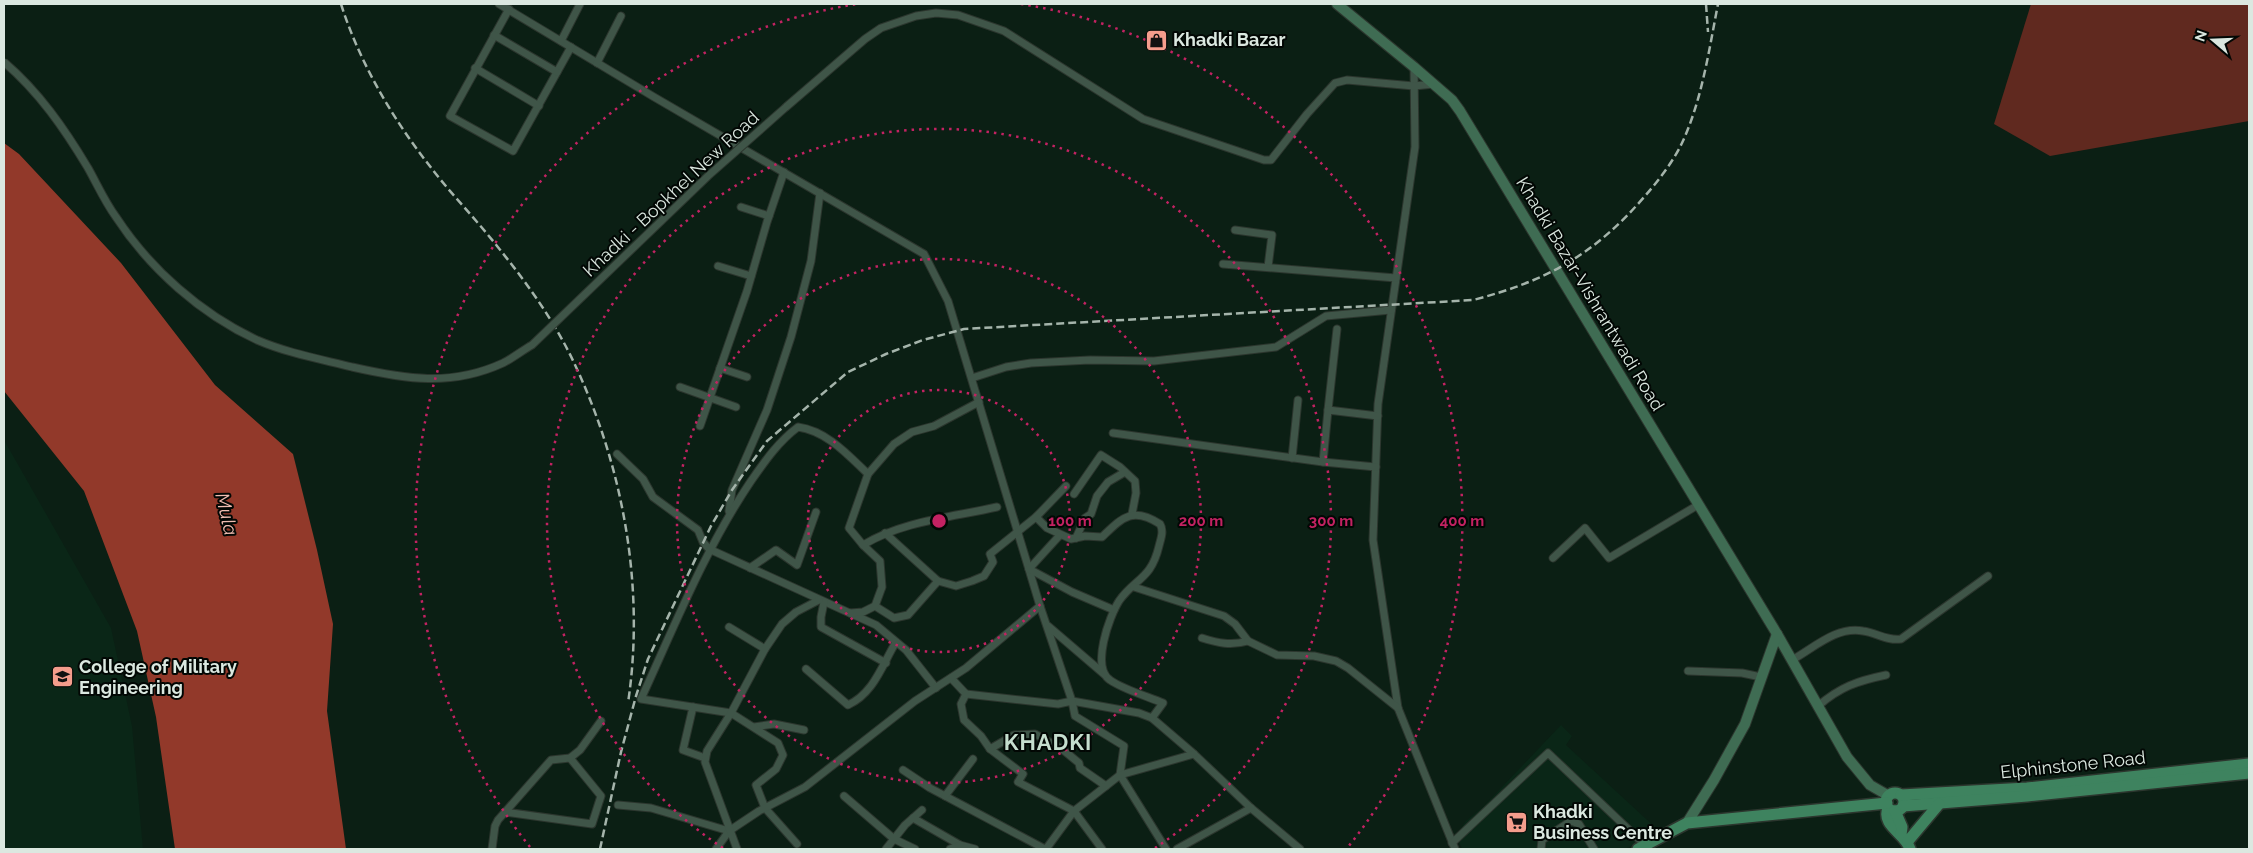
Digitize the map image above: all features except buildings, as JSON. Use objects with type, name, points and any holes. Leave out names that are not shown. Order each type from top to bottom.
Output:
[{"type":"main road","name":"Elphinstone Road","points":[[1642,847],[1687,823],[1894,803],[2249,764]]},
{"type":"main road","points":[[1939,804],[1906,842],[1892,829],[1886,815],[1894,803],[1939,804],[2249,773]]},
{"type":"street","points":[[499,4],[924,254],[948,301],[1040,606],[1072,701],[1074,716],[1124,746],[1120,776],[1166,849]]},
{"type":"street","points":[[562,41],[580,4]]},
{"type":"street","name":"Khadki Bazar-Vishrantwadi Road","points":[[1337,4],[1452,100],[1466,120],[1777,634],[1847,757],[1870,786],[1894,803]]},
{"type":"street","points":[[509,9],[450,116],[513,151],[571,47]]},
{"type":"street","name":"Khadki - Bopkhel New Road","points":[[4,62],[33,89],[53,114],[115,217],[127,233],[156,268],[194,301],[257,340],[299,354],[412,378],[443,379],[466,376],[504,362],[532,345],[708,176],[865,39],[881,28],[901,20],[936,13],[958,15],[1004,31],[1143,119],[1264,160],[1272,160],[1307,114],[1335,83],[1348,80],[1414,86]]},
{"type":"street","points":[[597,62],[622,16]]},
{"type":"street","points":[[494,35],[557,72]]},
{"type":"street","points":[[1414,67],[1415,147],[1378,416],[1373,540],[1398,708],[1454,846],[1548,753],[1642,847]]},
{"type":"street","points":[[475,68],[539,106]]},
{"type":"street","points":[[1414,86],[1434,84]]},
{"type":"street","points":[[700,426],[784,172]]},
{"type":"street","points":[[728,518],[732,490],[767,410],[791,337],[811,261],[820,193]]},
{"type":"street","points":[[741,207],[769,216]]},
{"type":"street","points":[[1235,230],[1272,235],[1268,267]]},
{"type":"street","points":[[1223,264],[1396,278]]},
{"type":"street","points":[[718,266],[751,276]]},
{"type":"street","points":[[972,378],[1006,367],[1031,363],[1090,360],[1154,361],[1276,347],[1326,316],[1392,310]]},
{"type":"street","points":[[1323,462],[1337,329]]},
{"type":"street","points":[[720,368],[746,377]]},
{"type":"street","points":[[680,387],[736,407]]},
{"type":"street","points":[[1292,458],[1298,400]]},
{"type":"street","points":[[850,613],[863,612],[875,606],[882,587],[880,561],[849,528],[868,474],[894,444],[912,432],[934,426],[979,402]]},
{"type":"street","points":[[1328,410],[1378,416]]},
{"type":"street","points":[[796,844],[765,808],[756,785],[776,769],[783,755],[778,743],[731,713],[641,699],[709,549],[774,448],[798,427],[806,428],[829,440],[868,474]]},
{"type":"street","points":[[1113,433],[1376,468]]},
{"type":"street","points":[[617,454],[643,479],[653,497],[698,530],[703,542],[709,549],[876,626],[906,650],[936,688]]},
{"type":"street","points":[[1074,494],[1101,455],[1135,481],[1136,493],[1132,514]]},
{"type":"street","points":[[1076,538],[1085,518],[1091,514],[1097,496],[1108,482],[1125,472]]},
{"type":"street","points":[[885,533],[938,581],[956,586],[984,576],[993,562],[990,554],[1036,517],[1066,486]]},
{"type":"street","points":[[1554,558],[1585,528],[1609,558],[1698,506]]},
{"type":"street","points":[[863,545],[885,533],[997,507]]},
{"type":"street","points":[[750,568],[776,550],[797,565],[816,512]]},
{"type":"street","points":[[1036,517],[1047,528],[1071,539],[1085,536],[1102,537],[1124,517],[1132,514],[1156,521],[1162,529],[1153,564],[1148,573],[1120,600],[1114,610],[1108,626],[1101,661],[1103,672],[1110,680],[1164,703],[1152,718]]},
{"type":"street","points":[[1029,570],[1060,535]]},
{"type":"street","points":[[1029,570],[1072,592],[1114,610]]},
{"type":"street","points":[[1792,660],[1836,633],[1863,631],[1891,640],[1901,639],[1988,576]]},
{"type":"street","points":[[875,606],[894,618],[908,615],[938,581]]},
{"type":"street","points":[[1134,587],[1224,616],[1235,624],[1248,640],[1277,655],[1314,656],[1336,661],[1348,668],[1398,708]]},
{"type":"street","points":[[737,849],[729,831],[705,758],[707,751],[731,713],[764,649],[782,624],[796,612],[822,601]]},
{"type":"street","points":[[822,601],[821,627],[886,664]]},
{"type":"street","points":[[716,849],[729,831],[765,808],[805,787],[915,701],[966,668],[1040,606]]},
{"type":"street","points":[[1046,624],[1107,676]]},
{"type":"street","points":[[729,627],[764,649]]},
{"type":"street","points":[[1687,823],[1714,780],[1745,724],[1777,634]]},
{"type":"street","points":[[1202,638],[1222,644],[1238,644],[1248,640]]},
{"type":"street","points":[[806,669],[848,705],[859,700],[879,676],[896,642]]},
{"type":"street","points":[[1688,671],[1742,673],[1761,677]]},
{"type":"street","points":[[1818,706],[1848,685],[1886,675]]},
{"type":"street","points":[[951,678],[966,694],[1058,704],[1072,701],[1139,713],[1152,718],[1194,754],[1251,808],[1300,849]]},
{"type":"street","points":[[966,694],[961,704],[964,720],[981,736],[990,749],[1023,774],[1018,782],[1074,811],[1102,849]]},
{"type":"street","points":[[693,708],[682,750],[705,758]]},
{"type":"street","points":[[492,849],[495,826],[505,812],[551,760],[570,758],[580,750],[601,720]]},
{"type":"street","points":[[754,727],[774,724],[804,730]]},
{"type":"street","points":[[990,749],[1014,735],[1035,734],[1062,749],[1078,763],[1080,768],[1106,786]]},
{"type":"street","points":[[903,770],[930,788],[1045,849],[1074,811],[1120,776],[1194,754]]},
{"type":"street","points":[[505,812],[592,824],[601,796],[570,758]]},
{"type":"street","points":[[945,796],[974,759]]},
{"type":"street","points":[[844,796],[894,839],[915,849]]},
{"type":"street","points":[[618,805],[651,808],[729,831]]},
{"type":"street","points":[[1177,849],[1251,808]]},
{"type":"street","points":[[886,849],[922,810]]},
{"type":"street","points":[[913,818],[960,845],[974,849]]},
{"type":"street","points":[[1540,849],[1542,840],[1571,821],[1579,824],[1594,849]]},
{"type":"street","points":[[950,849],[960,845]]},
{"type":"shaded area","points":[[2031,4],[2249,4],[2249,121],[2050,156],[1994,124]]},
{"type":"shaded area","name":"College of Military Engineering","points":[[4,440],[111,628],[132,726],[143,849],[4,849]]},
{"type":"shaded area","points":[[1561,725],[1572,736],[1566,745],[1658,830],[1626,849],[1462,849],[1457,837],[1466,821],[1484,806]]},
{"type":"water","name":"Mula","points":[[4,143],[19,154],[121,263],[215,385],[293,454],[333,624],[327,711],[346,849],[175,849],[156,717],[137,631],[84,491],[4,391]]},
{"type":"railway","points":[[341,4],[367,68],[402,128],[445,186],[480,225],[519,274],[540,304],[568,351],[593,406],[607,447],[618,489],[632,574],[633,660],[628,703]]},
{"type":"railway","points":[[1706,4],[1708,32]]},
{"type":"railway","points":[[600,849],[621,752],[648,659],[711,526],[732,490],[767,441],[848,372],[886,354],[923,340],[964,329],[1473,300],[1524,284],[1568,263],[1607,234],[1645,196],[1670,164],[1682,143],[1695,110],[1718,4]]},
{"type":"place","name":"Khadki Bazar","points":[[1157,40]]},
{"type":"place","name":"College of Military Engineering","points":[[63,677]]},
{"type":"place","name":"Khadki Business Centre","points":[[1517,822]]},
{"type":"district","name":"KHADKI","points":[[1048,742]]}]
